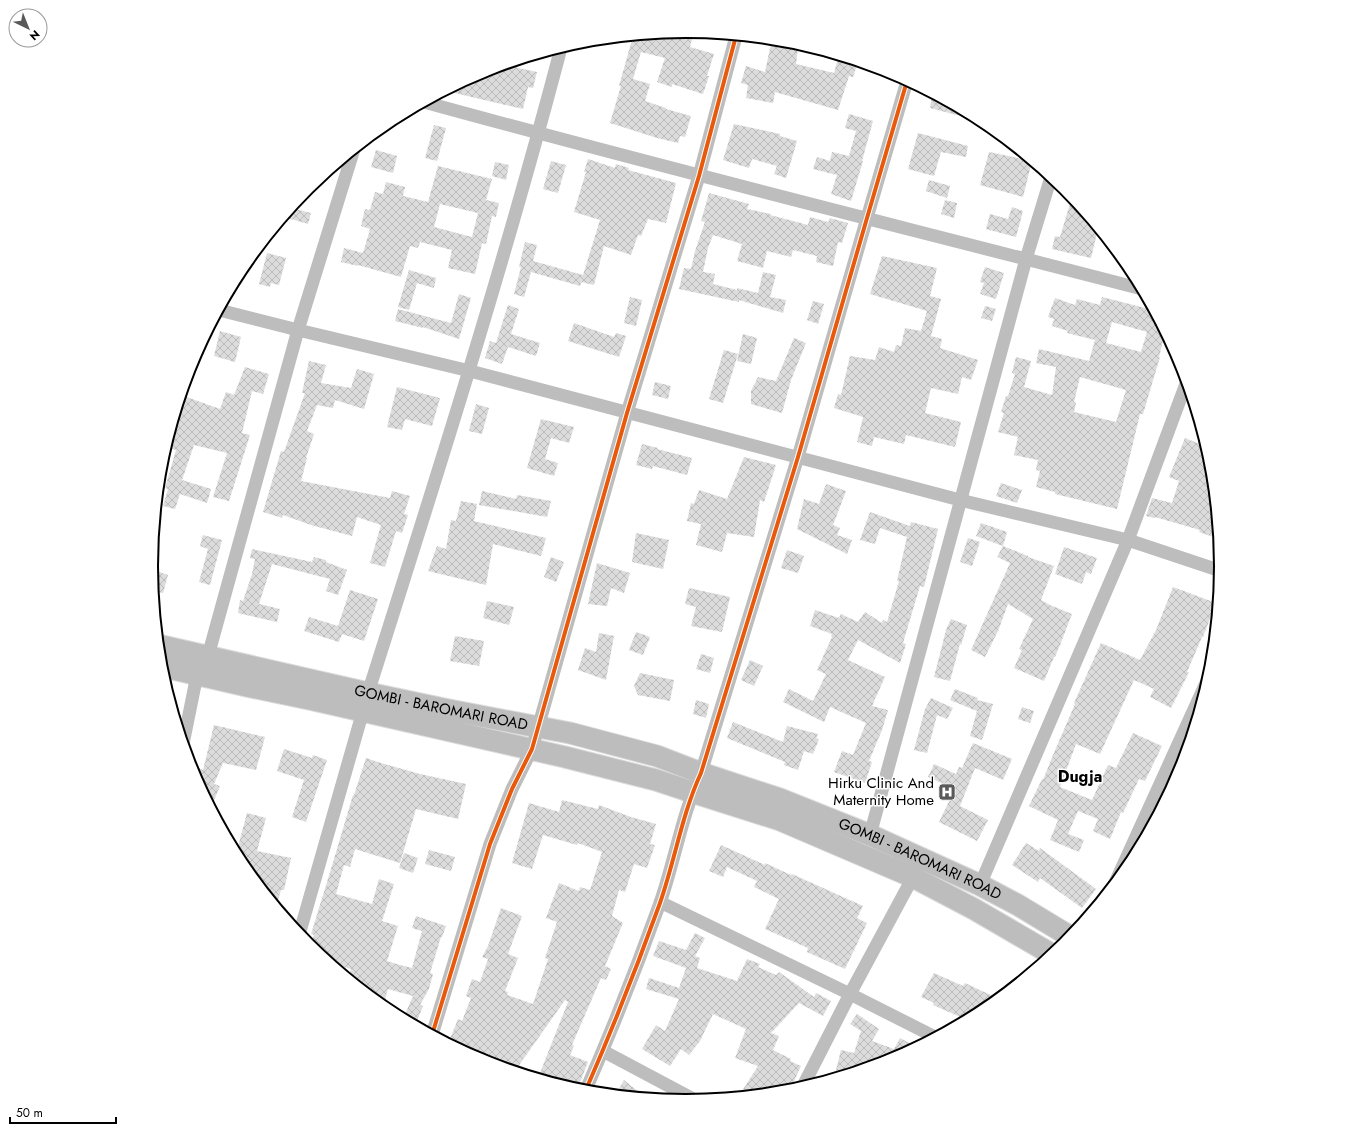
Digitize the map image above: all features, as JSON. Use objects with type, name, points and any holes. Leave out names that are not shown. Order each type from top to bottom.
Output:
[{"type":"main road","name":"GOMBI - BAROMARI ROAD","points":[[164,646],[208,656],[532,749],[656,780],[780,820],[913,877],[974,909],[1045,954]]},
{"type":"main road","name":"GOMBI - BAROMARI ROAD","points":[[168,668],[197,675],[365,702],[449,710],[570,733],[657,756],[701,773],[780,799],[870,835],[980,885],[1018,905],[1066,934]]},
{"type":"street","points":[[433,1030],[490,844],[512,789],[532,749],[537,726],[627,413],[699,176],[735,41]]},
{"type":"street","points":[[301,928],[365,702],[470,370],[560,54]]},
{"type":"street","points":[[588,1086],[660,902],[692,792],[701,773],[798,457],[906,87]]},
{"type":"street","points":[[431,104],[538,134],[699,176],[1134,287]]},
{"type":"street","points":[[208,656],[298,330],[351,158]]},
{"type":"street","points":[[870,835],[1026,259],[1049,183]]},
{"type":"street","points":[[223,311],[470,370],[627,413],[960,500],[1128,540],[1214,569]]},
{"type":"street","points":[[980,885],[1128,540],[1184,390]]},
{"type":"street","points":[[185,733],[197,675]]},
{"type":"street","points":[[1126,858],[1194,709]]},
{"type":"street","points":[[806,1081],[850,994],[913,877]]},
{"type":"street","points":[[660,902],[850,994],[929,1035]]},
{"type":"street","points":[[603,1050],[686,1095]]},
{"type":"building","points":[[692,38],[690,47],[714,54],[703,94],[672,84],[672,87],[657,82],[665,58],[641,52],[633,79],[650,84],[645,101],[691,116],[685,137],[680,136],[678,143],[610,123],[621,86],[619,86],[632,41],[651,39]]},
{"type":"building","points":[[771,45],[798,50],[796,64],[834,73],[838,60],[857,66],[853,77],[849,76],[838,110],[775,92],[773,103],[746,98],[748,85],[741,83],[746,66],[765,72]]},
{"type":"building","points":[[514,67],[537,72],[533,88],[528,87],[523,109],[453,93],[484,78]]},
{"type":"building","points":[[932,99],[963,117],[930,108]]},
{"type":"building","points":[[849,114],[873,121],[851,201],[831,194],[837,175],[813,169],[817,157],[830,161],[832,152],[849,156],[856,131],[845,128]]},
{"type":"building","points":[[734,124],[780,134],[780,136],[797,141],[786,178],[774,174],[777,166],[752,159],[749,168],[723,160]]},
{"type":"building","points":[[434,125],[446,128],[437,161],[425,158]]},
{"type":"building","points":[[918,133],[968,146],[966,157],[941,152],[934,176],[908,169]]},
{"type":"building","points":[[376,150],[397,156],[393,173],[371,167]]},
{"type":"building","points":[[989,152],[1022,159],[1031,166],[1023,197],[980,185]]},
{"type":"building","points":[[588,159],[615,168],[616,164],[629,168],[628,170],[676,183],[666,223],[648,219],[641,236],[638,235],[631,255],[604,246],[594,285],[581,282],[580,286],[531,272],[524,297],[514,294],[521,267],[519,267],[525,242],[537,245],[533,261],[583,275],[600,220],[574,212],[586,172],[584,172]]},
{"type":"building","points":[[551,161],[566,165],[558,193],[543,189]]},
{"type":"building","points":[[495,162],[509,165],[506,180],[492,176]]},
{"type":"building","points":[[438,166],[492,179],[486,200],[499,203],[496,217],[492,216],[486,244],[482,243],[475,274],[448,268],[452,250],[420,242],[418,248],[410,246],[401,277],[358,265],[341,262],[344,248],[363,253],[370,229],[361,226],[365,209],[370,210],[375,192],[383,194],[386,182],[405,187],[403,196],[428,202]],"holes":[[[440,204],[478,213],[472,237],[434,227]]]},
{"type":"building","points":[[929,180],[950,186],[947,198],[926,191]]},
{"type":"building","points":[[709,193],[749,204],[747,209],[771,214],[770,215],[808,225],[810,217],[828,222],[830,218],[848,223],[842,243],[838,242],[833,266],[816,262],[817,256],[793,250],[791,257],[767,251],[763,268],[737,261],[742,244],[713,235],[708,248],[703,272],[715,274],[713,284],[758,293],[763,272],[776,275],[770,297],[786,300],[783,313],[739,300],[739,302],[679,289],[684,268],[691,269],[695,251],[705,222],[701,221]]},
{"type":"building","points":[[945,200],[957,203],[954,218],[941,214]]},
{"type":"building","points":[[1070,204],[1097,235],[1091,258],[1052,249],[1055,236],[1060,237]]},
{"type":"building","points":[[1012,207],[1023,211],[1016,237],[986,229],[990,214],[1008,219]]},
{"type":"building","points":[[297,209],[311,213],[308,224],[289,218]]},
{"type":"building","points":[[267,253],[286,258],[279,285],[271,283],[270,287],[259,284]]},
{"type":"building","points":[[882,256],[937,268],[930,296],[941,299],[931,336],[942,339],[940,348],[978,360],[971,380],[962,377],[958,394],[931,388],[925,413],[961,422],[955,447],[906,435],[904,444],[874,437],[872,446],[857,442],[863,417],[834,408],[838,394],[841,395],[850,356],[875,360],[879,347],[894,352],[896,345],[901,346],[905,328],[921,331],[927,311],[870,294]]},
{"type":"building","points":[[985,267],[1004,273],[996,299],[980,294],[984,283],[980,282]]},
{"type":"building","points":[[409,270],[436,278],[434,288],[417,283],[409,310],[398,307]]},
{"type":"building","points":[[459,294],[471,298],[459,339],[423,327],[395,321],[398,309],[451,323]]},
{"type":"building","points":[[630,297],[642,300],[636,326],[624,323]]},
{"type":"building","points":[[1102,297],[1147,309],[1163,340],[1160,357],[1143,414],[1140,414],[1117,509],[1055,494],[1055,492],[1036,487],[1040,471],[1036,470],[1038,460],[1014,455],[1018,437],[998,432],[1004,413],[1001,412],[1015,374],[1012,373],[1016,357],[1031,361],[1024,387],[1052,395],[1056,367],[1036,363],[1039,349],[1089,361],[1095,340],[1067,333],[1068,331],[1052,326],[1054,319],[1048,317],[1055,298],[1075,305],[1077,299],[1100,305]],"holes":[[[1112,322],[1147,332],[1141,352],[1106,343]],[[1080,377],[1126,390],[1116,422],[1074,412],[1076,403],[1074,402]]]},
{"type":"building","points":[[813,301],[824,304],[818,324],[807,320]]},
{"type":"building","points":[[508,305],[519,309],[511,334],[540,343],[536,356],[508,347],[502,364],[485,358],[490,341],[496,343]]},
{"type":"building","points":[[985,306],[996,309],[992,321],[981,318]]},
{"type":"building","points":[[574,323],[614,337],[616,333],[626,336],[619,357],[568,341]]},
{"type":"building","points":[[220,331],[241,337],[235,362],[214,356]]},
{"type":"building","points":[[743,334],[757,338],[751,364],[737,361]]},
{"type":"building","points":[[794,338],[806,343],[791,380],[782,413],[751,404],[751,391],[758,377],[776,381]]},
{"type":"building","points":[[724,350],[738,354],[723,403],[709,399]]},
{"type":"building","points":[[309,361],[326,365],[321,383],[351,388],[357,369],[374,374],[364,409],[335,400],[333,408],[317,405],[307,431],[314,434],[306,458],[301,481],[390,498],[392,491],[410,496],[404,514],[408,515],[402,533],[396,531],[385,567],[370,563],[381,525],[357,517],[352,536],[311,525],[283,515],[282,518],[263,512],[281,451],[284,452],[305,393],[302,393]]},
{"type":"building","points":[[245,367],[269,374],[263,394],[252,391],[242,433],[250,435],[229,501],[213,497],[227,453],[194,445],[182,480],[211,489],[207,503],[180,494],[175,509],[163,506],[168,489],[165,488],[176,450],[171,449],[186,397],[220,409],[226,392],[234,395]]},
{"type":"building","points":[[655,382],[671,386],[668,399],[652,395]]},
{"type":"building","points":[[397,387],[440,398],[432,426],[405,419],[402,430],[387,427]]},
{"type":"building","points":[[476,404],[489,408],[482,434],[469,431]]},
{"type":"building","points":[[541,419],[574,427],[569,443],[551,438],[545,459],[558,463],[554,476],[527,468]]},
{"type":"building","points":[[1185,438],[1199,444],[1210,498],[1213,537],[1199,532],[1200,530],[1155,517],[1146,516],[1152,498],[1172,503],[1179,481],[1169,477]]},
{"type":"building","points":[[642,444],[692,458],[687,475],[653,466],[652,469],[636,465]]},
{"type":"building","points":[[744,457],[776,465],[764,502],[760,500],[754,537],[727,533],[722,552],[696,545],[701,524],[687,521],[691,503],[694,504],[699,490],[727,499]]},
{"type":"building","points":[[1001,483],[1022,490],[1017,503],[996,496]]},
{"type":"building","points":[[826,484],[846,491],[833,525],[840,528],[837,535],[852,540],[847,554],[797,529],[804,499],[819,504]]},
{"type":"building","points":[[482,491],[516,499],[517,495],[551,501],[547,517],[479,505]]},
{"type":"building","points":[[461,501],[477,504],[474,521],[546,538],[541,556],[493,544],[486,585],[428,571],[437,546],[446,549],[451,520],[456,521]]},
{"type":"building","points":[[870,512],[910,526],[911,522],[938,529],[924,587],[920,586],[903,643],[906,644],[900,663],[858,640],[848,660],[885,677],[872,706],[888,710],[882,730],[869,761],[872,762],[865,783],[834,772],[842,751],[853,755],[866,723],[830,707],[824,722],[783,702],[789,689],[813,701],[826,674],[817,670],[832,634],[810,626],[815,610],[839,618],[841,614],[858,622],[865,612],[882,623],[883,620],[887,622],[899,581],[897,581],[907,537],[880,528],[875,544],[860,540]]},
{"type":"building","points":[[981,523],[1007,532],[1003,546],[976,536]]},
{"type":"building","points":[[636,533],[669,540],[663,569],[632,562]]},
{"type":"building","points":[[203,535],[222,540],[210,585],[199,582],[208,549],[200,546]]},
{"type":"building","points":[[968,538],[980,542],[972,566],[960,562]]},
{"type":"building","points":[[1003,546],[1054,566],[1041,600],[1072,614],[1044,681],[1014,668],[1022,650],[1019,649],[1033,619],[1008,604],[998,631],[985,657],[971,650],[1010,563],[997,557]]},
{"type":"building","points":[[1064,547],[1097,558],[1091,574],[1086,572],[1082,584],[1055,574]]},
{"type":"building","points":[[252,549],[312,562],[314,557],[326,560],[326,562],[347,570],[338,595],[326,591],[330,579],[272,564],[259,604],[280,609],[277,622],[238,613],[240,600],[243,601],[252,574],[255,559],[250,558]]},
{"type":"building","points":[[787,550],[804,556],[798,573],[781,568]]},
{"type":"building","points":[[551,557],[564,562],[556,582],[544,577]]},
{"type":"building","points":[[597,563],[630,573],[624,593],[611,588],[607,606],[588,604]]},
{"type":"building","points":[[158,572],[168,575],[163,593],[159,592]]},
{"type":"building","points":[[1173,587],[1213,602],[1212,614],[1203,637],[1187,672],[1189,672],[1171,708],[1150,697],[1154,689],[1134,680],[1100,754],[1076,744],[1060,787],[1092,800],[1108,765],[1116,768],[1133,733],[1162,746],[1145,781],[1139,779],[1123,813],[1121,812],[1110,839],[1093,831],[1098,819],[1078,811],[1068,834],[1084,840],[1079,852],[1050,840],[1058,820],[1029,806],[1042,779],[1043,780],[1075,704],[1074,703],[1101,643],[1140,660],[1156,630]]},
{"type":"building","points":[[689,588],[730,597],[722,632],[691,626],[696,607],[685,604]]},
{"type":"building","points":[[350,590],[378,599],[364,641],[342,634],[339,642],[304,631],[309,617],[338,626]]},
{"type":"building","points":[[487,601],[514,607],[509,625],[483,618]]},
{"type":"building","points":[[951,619],[967,625],[950,681],[934,677],[946,630]]},
{"type":"building","points":[[636,632],[650,637],[643,655],[629,650]]},
{"type":"building","points":[[599,633],[614,636],[606,680],[578,670],[585,648],[596,652]]},
{"type":"building","points":[[455,636],[484,641],[479,666],[450,661]]},
{"type":"building","points":[[701,654],[714,658],[710,673],[696,669]]},
{"type":"building","points":[[750,660],[763,666],[754,686],[741,680]]},
{"type":"building","points":[[640,673],[674,680],[670,701],[638,695],[634,686]]},
{"type":"building","points":[[955,689],[978,698],[977,700],[993,704],[982,740],[970,736],[977,711],[950,700]]},
{"type":"building","points":[[931,698],[953,708],[947,719],[937,715],[927,753],[914,750],[925,709]]},
{"type":"building","points":[[696,700],[709,704],[706,718],[693,714]]},
{"type":"building","points":[[1022,707],[1034,711],[1030,723],[1018,719]]},
{"type":"building","points":[[733,722],[783,742],[787,726],[818,734],[816,738],[819,739],[813,754],[804,751],[798,770],[784,765],[785,762],[727,738]]},
{"type":"building","points":[[214,725],[265,737],[256,770],[223,763],[214,784],[220,786],[213,802],[198,768],[203,770]]},
{"type":"building","points":[[973,743],[1012,759],[1003,780],[975,768],[960,806],[988,820],[977,841],[939,822],[954,791],[950,790],[951,787],[928,777],[934,764],[956,774],[959,767],[962,768]]},
{"type":"building","points":[[284,749],[312,758],[313,755],[327,760],[306,822],[292,817],[304,780],[277,771]]},
{"type":"building","points":[[366,758],[420,774],[466,784],[458,819],[416,809],[400,863],[355,849],[350,867],[344,865],[336,894],[372,904],[379,879],[394,884],[382,921],[398,926],[387,961],[400,965],[412,968],[422,931],[412,928],[416,916],[446,926],[430,973],[433,974],[429,989],[420,1005],[423,1006],[417,1021],[405,1014],[413,996],[388,989],[385,1001],[350,974],[351,969],[340,966],[312,940],[314,935],[311,934]]},
{"type":"building","points":[[562,800],[598,809],[599,805],[631,817],[656,824],[650,844],[655,845],[647,868],[634,864],[625,892],[619,890],[612,916],[623,923],[605,966],[611,969],[606,980],[601,978],[572,1045],[574,1046],[570,1055],[588,1062],[579,1084],[540,1074],[568,1002],[565,1000],[517,1067],[484,1055],[450,1039],[458,1019],[462,1021],[471,998],[466,996],[472,979],[480,982],[488,959],[482,957],[488,946],[501,908],[522,916],[508,954],[518,958],[505,991],[508,992],[507,995],[533,1004],[548,959],[545,958],[557,922],[546,918],[559,883],[579,891],[580,887],[590,890],[602,852],[578,843],[577,845],[543,835],[532,869],[512,863],[529,803],[559,812]]},
{"type":"building","points":[[247,813],[266,818],[257,851],[291,858],[284,890],[281,890],[278,901],[267,888],[238,846]]},
{"type":"building","points":[[1026,843],[1039,851],[1040,848],[1096,889],[1082,908],[1040,878],[1038,882],[1012,865]]},
{"type":"building","points":[[721,845],[765,865],[765,863],[791,875],[792,874],[863,906],[857,918],[867,923],[845,969],[807,952],[808,948],[765,929],[779,899],[754,887],[757,881],[727,867],[723,877],[709,871]]},
{"type":"building","points":[[429,850],[455,857],[451,871],[425,864]]},
{"type":"building","points":[[404,853],[418,858],[413,873],[399,868]]},
{"type":"building","points":[[695,933],[705,938],[695,956],[700,958],[697,968],[737,981],[747,959],[760,964],[758,967],[776,975],[779,972],[814,997],[816,993],[831,1001],[823,1016],[799,1003],[771,1033],[779,1036],[773,1050],[801,1066],[793,1084],[742,1091],[758,1066],[735,1058],[746,1029],[713,1014],[700,1041],[689,1055],[681,1049],[670,1066],[642,1049],[656,1025],[665,1031],[679,999],[646,989],[649,978],[679,988],[686,968],[653,956],[659,941],[686,950]]},
{"type":"building","points":[[934,973],[963,986],[965,983],[993,996],[961,1017],[933,1005],[934,1003],[921,997]]},
{"type":"building","points":[[857,1014],[879,1029],[872,1041],[894,1049],[900,1038],[911,1044],[888,1055],[835,1073],[841,1050],[854,1053],[861,1031],[850,1024]]},
{"type":"building","points":[[624,1080],[639,1093],[618,1090]]},
{"type":"cycle path","points":[[433,1030],[490,844],[512,789],[532,749],[627,413],[699,176],[735,41]]},
{"type":"cycle path","points":[[588,1086],[633,975],[660,903],[684,821],[694,789],[701,773],[798,457],[905,86]]},
{"type":"place","name":"Hirku Clinic And Maternity Home","points":[[947,792]]},
{"type":"district","name":"Dugja","points":[[1080,776]]}]
